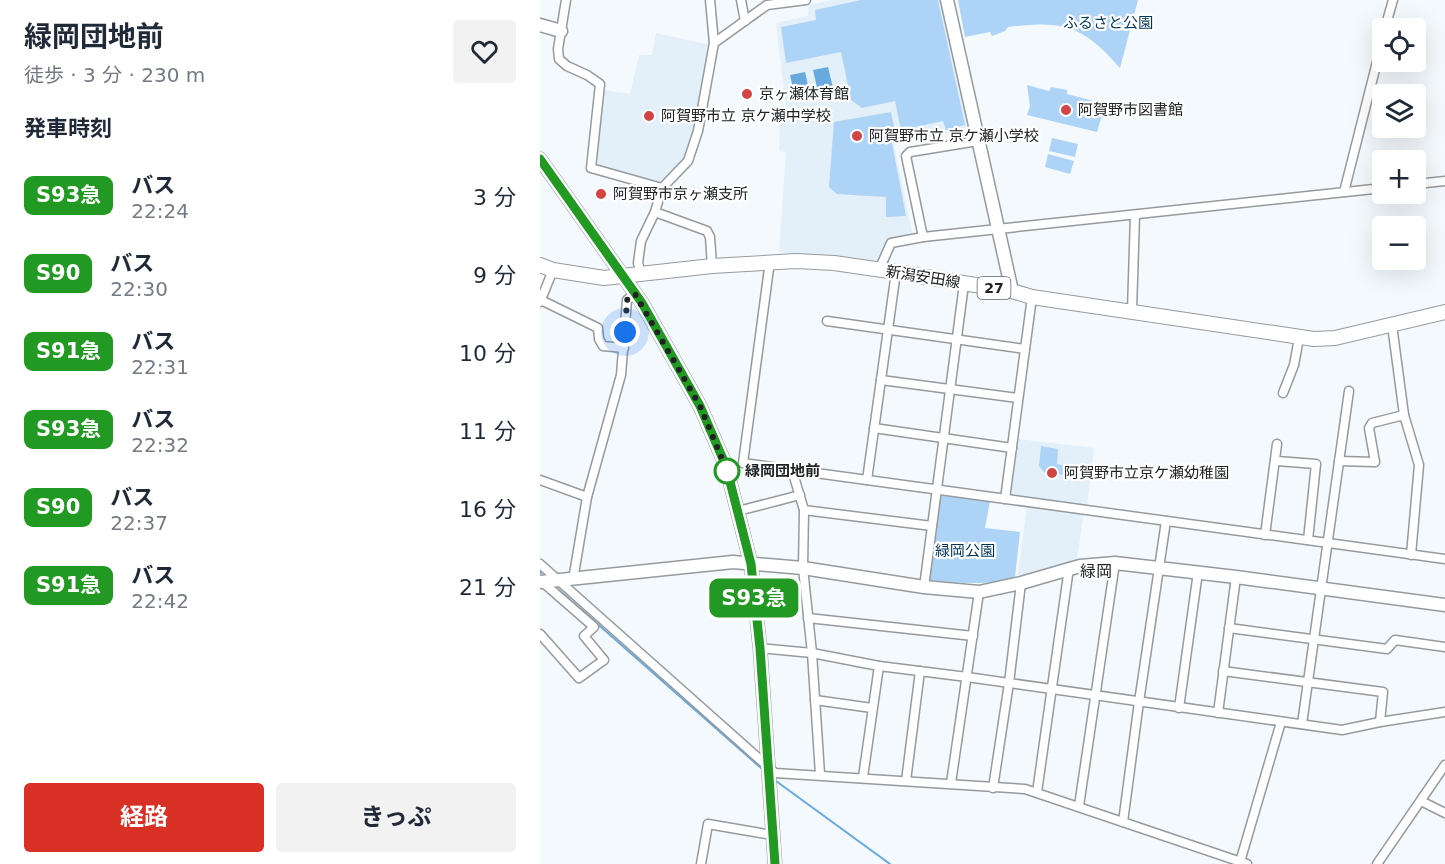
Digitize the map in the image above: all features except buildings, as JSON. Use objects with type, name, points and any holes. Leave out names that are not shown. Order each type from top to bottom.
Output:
[{"type":"main road","name":"新潟安田線","points":[[546,267],[604,278],[770,261],[834,263],[1012,291],[1032,297],[1299,338],[1335,338],[1445,312]]},
{"type":"street","points":[[566,0],[558,49],[559,59],[567,66],[600,84],[591,168],[662,188]]},
{"type":"street","points":[[641,273],[638,263],[641,241],[655,212],[662,188],[688,161],[698,131],[714,43],[710,0]]},
{"type":"street","points":[[741,0],[745,21]]},
{"type":"street","points":[[714,43],[767,5],[804,0]]},
{"type":"street","points":[[946,0],[1012,291]]},
{"type":"street","points":[[1388,18],[1393,0]]},
{"type":"street","points":[[540,25],[561,31]]},
{"type":"street","points":[[1344,192],[1374,72]]},
{"type":"street","points":[[923,237],[906,156],[910,152],[978,141]]},
{"type":"street","points":[[540,159],[635,294],[672,354],[710,425],[726,466],[751,564],[760,648],[775,864]]},
{"type":"street","points":[[1426,183],[1445,181]]},
{"type":"street","points":[[879,270],[891,243],[923,237],[1372,189]]},
{"type":"street","points":[[655,212],[707,231],[710,237],[712,266]]},
{"type":"street","points":[[1132,311],[1135,215]]},
{"type":"street","points":[[770,261],[743,463],[1445,559]]},
{"type":"street","points":[[546,267],[541,296],[598,328],[599,339],[603,346],[624,348]]},
{"type":"street","points":[[867,480],[896,272]]},
{"type":"street","points":[[924,587],[964,284]]},
{"type":"street","points":[[573,580],[587,497],[621,375],[627,300],[635,294]]},
{"type":"street","points":[[1005,499],[1032,297]]},
{"type":"street","points":[[827,321],[1025,349]]},
{"type":"street","points":[[1392,325],[1404,414],[1419,465],[1411,555]]},
{"type":"street","points":[[1283,393],[1294,365],[1299,338]]},
{"type":"street","points":[[881,380],[1018,398]]},
{"type":"street","points":[[1302,724],[1349,391]]},
{"type":"street","points":[[1339,461],[1375,462],[1369,428],[1372,423],[1404,414]]},
{"type":"street","points":[[874,428],[943,440],[1012,448]]},
{"type":"street","points":[[1265,535],[1277,461],[1277,444]]},
{"type":"street","points":[[1277,461],[1316,464],[1308,540]]},
{"type":"street","points":[[792,470],[804,510],[803,568],[812,653],[820,774]]},
{"type":"street","points":[[540,480],[587,497]]},
{"type":"street","points":[[738,511],[800,495]]},
{"type":"street","points":[[804,510],[932,526]]},
{"type":"street","points":[[1123,822],[1138,702],[1166,521]]},
{"type":"street","points":[[541,581],[573,580],[733,562],[803,568],[924,587],[979,592],[1021,583],[1070,568],[1115,563],[1321,588],[1445,606]]},
{"type":"street","points":[[1079,806],[1115,563]]},
{"type":"street","points":[[540,564],[775,772],[1025,789],[1244,863],[1281,722]]},
{"type":"street","points":[[1037,792],[1070,568]]},
{"type":"street","points":[[1179,708],[1198,572]]},
{"type":"street","points":[[1218,714],[1236,577]]},
{"type":"street","points":[[540,634],[579,678],[604,660],[584,636],[594,627],[541,581]]},
{"type":"street","points":[[993,788],[1021,583]]},
{"type":"street","points":[[951,783],[979,592]]},
{"type":"street","points":[[808,618],[973,636]]},
{"type":"street","points":[[1229,628],[1387,649],[1395,640],[1445,647]]},
{"type":"street","points":[[760,648],[812,653],[879,666],[1342,730],[1445,712]]},
{"type":"street","points":[[863,777],[879,666]]},
{"type":"street","points":[[906,781],[920,671]]},
{"type":"street","points":[[1223,671],[1383,692],[1380,722]]},
{"type":"street","points":[[815,700],[872,708]]},
{"type":"street","points":[[1377,864],[1445,765]]},
{"type":"street","points":[[1421,801],[1445,813]]},
{"type":"street","points":[[700,864],[708,824],[772,835]]},
{"type":"shaded area","name":"阿賀野市立 京ケ瀬小学校","points":[[833,0],[944,0],[973,127],[894,145],[913,237],[890,238],[879,263],[779,252],[786,153],[779,150],[780,117],[787,115],[776,23],[808,16],[808,5]]},
{"type":"shaded area","name":"阿賀野市立 京ケ瀬中学校","points":[[656,33],[710,45],[694,138],[685,164],[671,178],[658,181],[601,167],[595,160],[604,90],[630,94],[639,55],[652,55]]},
{"type":"shaded area","points":[[828,67],[834,92],[819,96],[813,70]]},
{"type":"shaded area","points":[[805,72],[811,98],[796,101],[790,75]]},
{"type":"shaded area","name":"阿賀野市立京ケ瀬幼稚園","points":[[1018,439],[1094,448],[1087,507],[1011,497]]},
{"type":"shaded area","points":[[1027,506],[1084,513],[1076,565],[1017,581]]},
{"type":"green space","points":[[861,0],[938,0],[965,125],[946,130],[943,121],[901,130],[895,101],[862,108],[851,100],[841,52],[786,63],[781,27],[816,20],[815,10]]},
{"type":"green space","name":"ふるさと公園","points":[[958,0],[1138,0],[1120,68],[1095,42],[1083,34],[1058,26],[1043,24],[1008,27],[1005,31],[992,36],[990,32],[965,37]]},
{"type":"green space","name":"阿賀野市図書館","points":[[1027,85],[1049,91],[1051,87],[1067,90],[1067,94],[1105,104],[1097,132],[1027,115],[1030,106]]},
{"type":"green space","points":[[891,112],[897,142],[892,143],[906,216],[886,217],[886,197],[837,194],[829,187],[834,122]]},
{"type":"green space","points":[[1052,138],[1078,144],[1075,157],[1049,151]]},
{"type":"green space","points":[[1048,154],[1074,161],[1070,174],[1045,167]]},
{"type":"green space","points":[[1041,446],[1058,449],[1057,464],[1065,466],[1063,475],[1044,472],[1039,466]]},
{"type":"green space","name":"緑岡公園","points":[[939,495],[990,501],[985,528],[1020,532],[1015,577],[983,583],[928,580]]},
{"type":"waterway","points":[[559,590],[761,768]]},
{"type":"waterway","points":[[776,781],[890,864]]},
{"type":"bus line","name":"S93急","points":[[540,159],[642,303],[710,425],[726,466],[751,564],[760,648],[775,864]]},
{"type":"place","name":"京ヶ瀬体育館","points":[[747,94]]},
{"type":"place","name":"阿賀野市図書館","points":[[1066,110]]},
{"type":"place","name":"阿賀野市立 京ケ瀬中学校","points":[[649,116]]},
{"type":"place","name":"阿賀野市立 京ケ瀬小学校","points":[[857,136]]},
{"type":"place","name":"阿賀野市京ヶ瀬支所","points":[[601,194]]},
{"type":"place","name":"緑岡団地前","points":[[727,471]]},
{"type":"place","name":"阿賀野市立京ケ瀬幼稚園","points":[[1052,473]]},
{"type":"district","name":"緑岡","points":[[1096,571]]},
{"type":"route","points":[[625,332],[627,300],[635,294],[672,354],[710,425],[727,471]]}]
